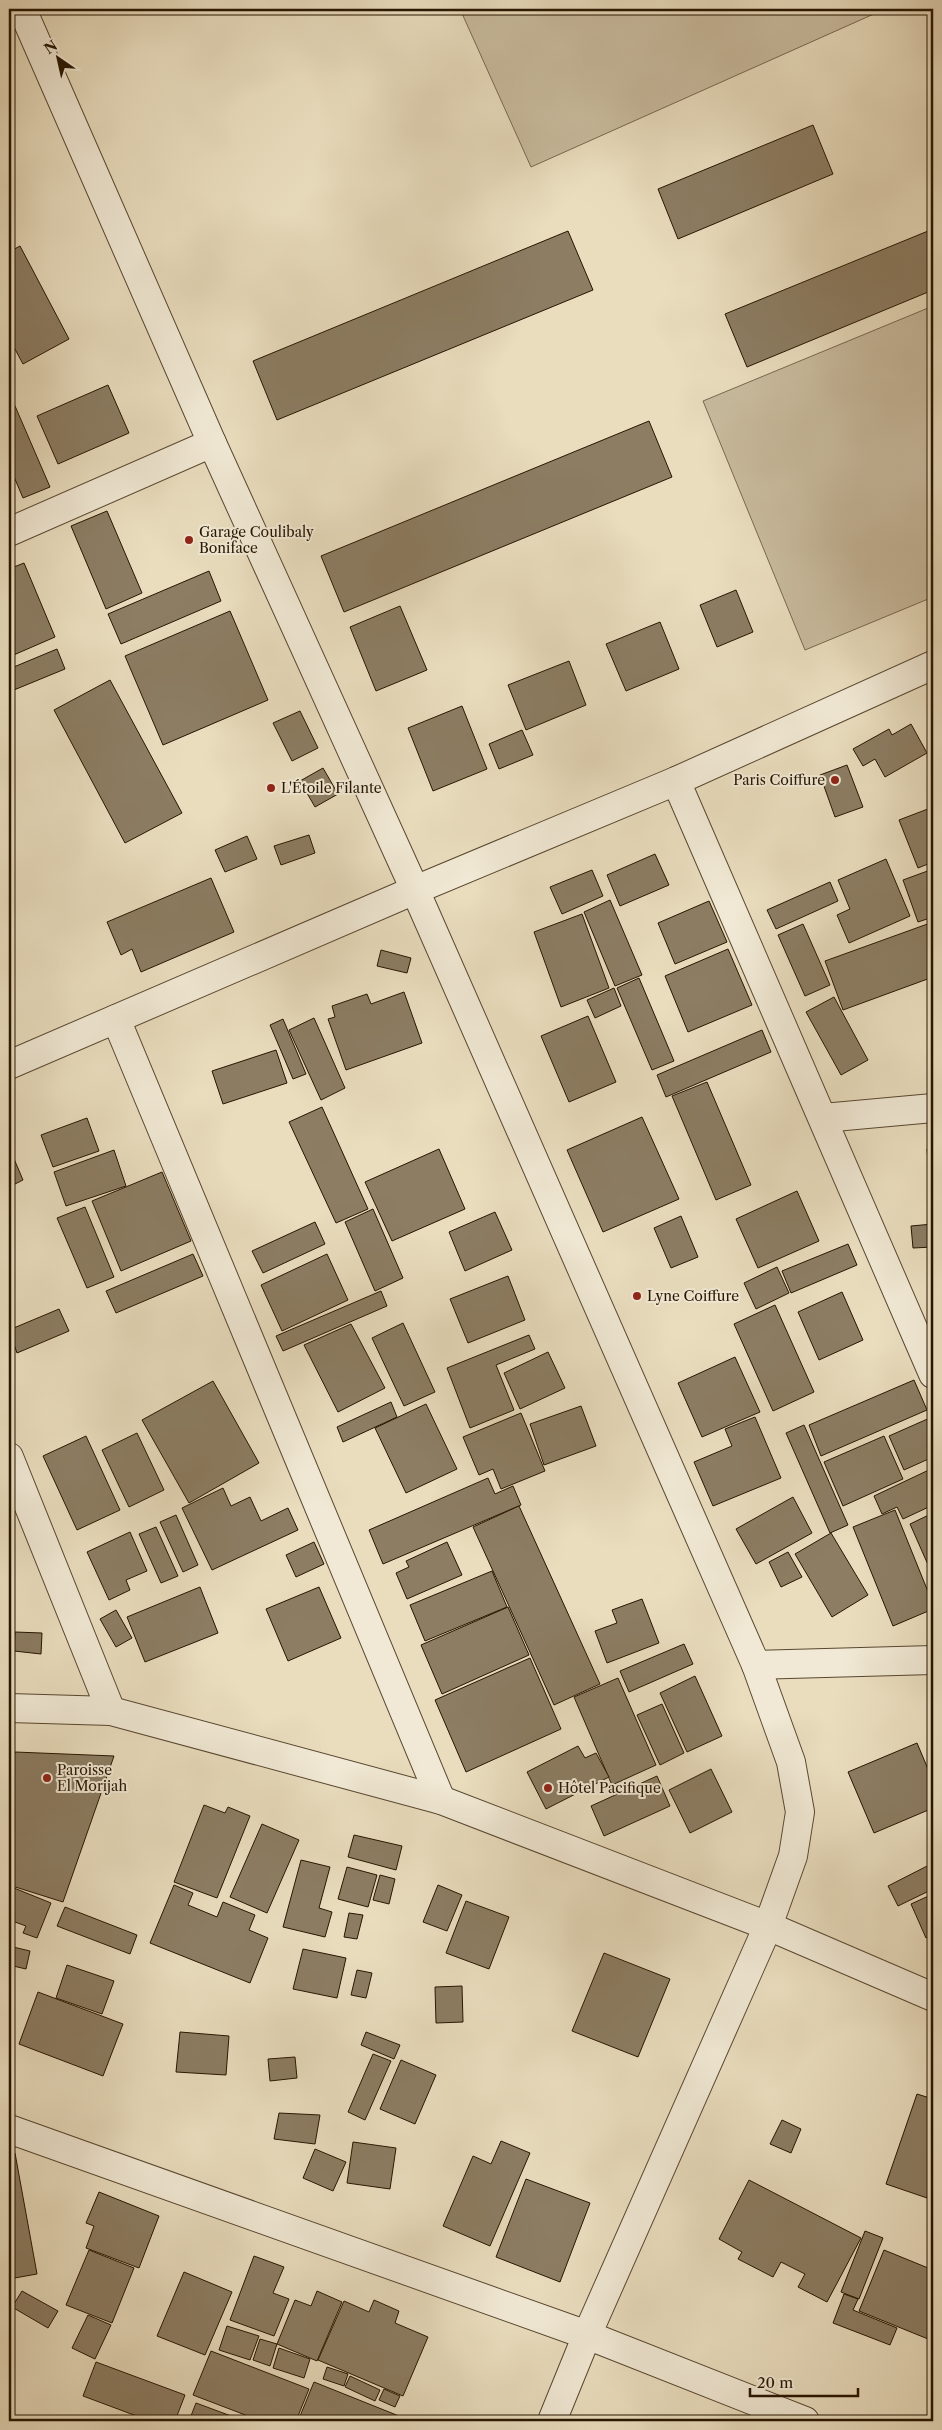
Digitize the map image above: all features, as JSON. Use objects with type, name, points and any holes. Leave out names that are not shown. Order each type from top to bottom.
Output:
[{"type":"street","points":[[22,9],[212,443],[415,890],[756,1665],[791,1762],[800,1812],[793,1856],[768,1926],[587,2335],[552,2421]]},
{"type":"street","points":[[9,532],[212,443]]},
{"type":"street","points":[[9,1065],[415,890],[676,781],[933,666]]},
{"type":"street","points":[[676,781],[933,1374]]},
{"type":"street","points":[[116,1019],[441,1800]]},
{"type":"street","points":[[822,1118],[933,1108]]},
{"type":"street","points":[[9,1457],[112,1711]]},
{"type":"street","points":[[756,1665],[933,1660]]},
{"type":"street","points":[[9,1708],[112,1711],[441,1800],[768,1926],[933,1997]]},
{"type":"street","points":[[9,2129],[587,2335],[805,2421]]},
{"type":"shaded area","points":[[460,9],[885,9],[531,167]]},
{"type":"shaded area","points":[[933,306],[933,597],[805,650],[703,401]]},
{"type":"building","points":[[813,125],[833,174],[678,239],[658,189]]},
{"type":"building","points":[[933,229],[933,290],[747,367],[725,314]]},
{"type":"building","points":[[568,231],[593,290],[277,420],[253,361]]},
{"type":"building","points":[[20,246],[69,339],[23,364],[9,338],[9,252]]},
{"type":"building","points":[[108,385],[129,433],[58,464],[37,416]]},
{"type":"building","points":[[12,399],[50,487],[23,498],[9,465],[9,400]]},
{"type":"building","points":[[649,421],[672,477],[344,612],[321,556]]},
{"type":"building","points":[[107,511],[142,593],[106,609],[71,526]]},
{"type":"building","points":[[24,563],[55,637],[9,657],[9,569]]},
{"type":"building","points":[[209,571],[221,601],[121,644],[108,614]]},
{"type":"building","points":[[736,590],[753,632],[717,647],[700,605]]},
{"type":"building","points":[[400,606],[427,670],[376,691],[350,627]]},
{"type":"building","points":[[230,611],[268,700],[163,745],[125,656]]},
{"type":"building","points":[[660,622],[679,669],[626,691],[606,644]]},
{"type":"building","points":[[57,649],[65,669],[9,692],[9,669]]},
{"type":"building","points":[[569,661],[586,705],[526,730],[508,685]]},
{"type":"building","points":[[110,680],[182,813],[125,843],[54,710]]},
{"type":"building","points":[[462,706],[487,769],[433,791],[408,728]]},
{"type":"building","points":[[300,711],[318,748],[292,761],[273,723]]},
{"type":"building","points":[[911,724],[927,753],[885,777],[875,759],[863,766],[853,749],[889,729],[892,735]]},
{"type":"building","points":[[522,730],[533,755],[499,769],[489,744]]},
{"type":"building","points":[[847,765],[863,807],[835,817],[820,775]]},
{"type":"building","points":[[323,768],[338,794],[315,807],[300,781]]},
{"type":"building","points":[[933,807],[933,862],[918,868],[899,820]]},
{"type":"building","points":[[309,835],[315,853],[281,865],[274,846]]},
{"type":"building","points":[[247,836],[257,859],[225,872],[215,850]]},
{"type":"building","points":[[655,854],[669,885],[620,906],[607,875]]},
{"type":"building","points":[[886,859],[910,916],[849,943],[837,915],[850,909],[838,880]]},
{"type":"building","points":[[933,869],[933,917],[918,922],[903,880]]},
{"type":"building","points":[[592,870],[603,896],[562,914],[550,887]]},
{"type":"building","points":[[211,878],[234,932],[141,972],[132,949],[121,955],[107,922]]},
{"type":"building","points":[[830,882],[838,901],[776,929],[767,910]]},
{"type":"building","points":[[610,900],[642,975],[615,986],[584,912]]},
{"type":"building","points":[[709,901],[727,942],[675,964],[658,923]]},
{"type":"building","points":[[582,914],[609,988],[561,1007],[534,932]]},
{"type":"building","points":[[933,922],[933,977],[843,1010],[825,961]]},
{"type":"building","points":[[803,924],[830,985],[805,996],[778,935]]},
{"type":"building","points":[[728,949],[752,1005],[688,1032],[665,976]]},
{"type":"building","points":[[381,950],[411,958],[407,973],[377,966]]},
{"type":"building","points":[[639,978],[674,1061],[652,1070],[617,988]]},
{"type":"building","points":[[614,988],[621,1006],[595,1018],[587,1000]]},
{"type":"building","points":[[404,992],[422,1043],[346,1070],[328,1019],[335,1017],[332,1006],[367,994],[371,1004]]},
{"type":"building","points":[[834,997],[868,1060],[841,1075],[806,1012]]},
{"type":"building","points":[[588,1016],[616,1082],[569,1102],[541,1036]]},
{"type":"building","points":[[314,1018],[345,1088],[321,1100],[289,1030]]},
{"type":"building","points":[[283,1019],[306,1074],[293,1079],[270,1025]]},
{"type":"building","points":[[762,1030],[771,1052],[666,1097],[657,1075]]},
{"type":"building","points":[[276,1050],[287,1083],[223,1104],[212,1071]]},
{"type":"building","points":[[707,1082],[751,1185],[716,1200],[672,1096]]},
{"type":"building","points":[[322,1107],[368,1209],[336,1223],[289,1122]]},
{"type":"building","points":[[642,1117],[679,1199],[603,1232],[567,1150]]},
{"type":"building","points":[[87,1118],[99,1151],[53,1167],[41,1135]]},
{"type":"building","points":[[9,1147],[23,1180],[9,1187]]},
{"type":"building","points":[[439,1149],[465,1209],[392,1241],[365,1182]]},
{"type":"building","points":[[927,1149],[933,1149],[933,1199],[931,1199]]},
{"type":"building","points":[[114,1150],[126,1186],[66,1206],[54,1172]]},
{"type":"building","points":[[162,1172],[191,1241],[121,1271],[92,1201]]},
{"type":"building","points":[[797,1191],[819,1241],[758,1268],[736,1219]]},
{"type":"building","points":[[85,1207],[114,1277],[87,1288],[57,1218]]},
{"type":"building","points":[[373,1209],[403,1278],[375,1291],[345,1222]]},
{"type":"building","points":[[495,1212],[512,1250],[465,1271],[449,1232]]},
{"type":"building","points":[[681,1216],[698,1257],[671,1268],[654,1228]]},
{"type":"building","points":[[315,1222],[325,1244],[263,1273],[252,1251]]},
{"type":"building","points":[[933,1224],[933,1247],[913,1248],[911,1226]]},
{"type":"building","points":[[848,1244],[857,1265],[791,1293],[782,1271]]},
{"type":"building","points":[[933,1253],[933,1311],[931,1311],[928,1254]]},
{"type":"building","points":[[193,1254],[203,1276],[116,1313],[106,1291]]},
{"type":"building","points":[[327,1254],[348,1300],[282,1331],[261,1285]]},
{"type":"building","points":[[777,1267],[789,1293],[756,1309],[744,1283]]},
{"type":"building","points":[[508,1276],[525,1320],[468,1343],[450,1299]]},
{"type":"building","points":[[381,1291],[387,1306],[283,1351],[276,1336]]},
{"type":"building","points":[[842,1292],[863,1340],[819,1360],[798,1312]]},
{"type":"building","points":[[775,1305],[814,1392],[773,1411],[734,1324]]},
{"type":"building","points":[[59,1309],[69,1331],[17,1353],[9,1330]]},
{"type":"building","points":[[403,1323],[435,1392],[404,1406],[372,1338]]},
{"type":"building","points":[[351,1324],[385,1388],[338,1412],[304,1345]]},
{"type":"building","points":[[529,1335],[535,1349],[496,1365],[514,1410],[470,1428],[447,1368]]},
{"type":"building","points":[[548,1352],[565,1388],[520,1409],[504,1373]]},
{"type":"building","points":[[735,1357],[760,1412],[702,1437],[678,1383]]},
{"type":"building","points":[[914,1380],[927,1410],[821,1456],[809,1425]]},
{"type":"building","points":[[213,1381],[259,1463],[189,1503],[142,1420]]},
{"type":"building","points":[[391,1402],[397,1417],[343,1442],[337,1427]]},
{"type":"building","points":[[426,1404],[457,1469],[406,1493],[375,1428]]},
{"type":"building","points":[[581,1406],[596,1446],[544,1465],[530,1424]]},
{"type":"building","points":[[521,1413],[545,1471],[501,1489],[493,1469],[479,1475],[463,1437]]},
{"type":"building","points":[[755,1417],[781,1478],[713,1506],[694,1462],[732,1446],[725,1429]]},
{"type":"building","points":[[932,1417],[933,1457],[904,1470],[889,1436]]},
{"type":"building","points":[[804,1425],[848,1525],[830,1533],[786,1433]]},
{"type":"building","points":[[137,1433],[164,1490],[129,1507],[102,1450]]},
{"type":"building","points":[[86,1436],[120,1510],[77,1530],[43,1456]]},
{"type":"building","points":[[884,1436],[903,1479],[843,1506],[824,1462]]},
{"type":"building","points":[[933,1468],[933,1505],[903,1519],[897,1507],[882,1514],[874,1496]]},
{"type":"building","points":[[488,1478],[495,1494],[513,1486],[521,1505],[383,1564],[369,1530]]},
{"type":"building","points":[[223,1488],[231,1506],[250,1497],[261,1521],[288,1508],[298,1530],[212,1570],[182,1508]]},
{"type":"building","points":[[793,1497],[812,1533],[756,1564],[736,1529]]},
{"type":"building","points":[[519,1506],[600,1684],[554,1705],[473,1527]]},
{"type":"building","points":[[895,1510],[933,1604],[933,1609],[893,1626],[853,1527]]},
{"type":"building","points":[[933,1513],[933,1576],[910,1524]]},
{"type":"building","points":[[176,1515],[198,1565],[183,1572],[160,1522]]},
{"type":"building","points":[[156,1527],[178,1576],[161,1583],[139,1534]]},
{"type":"building","points":[[130,1532],[147,1571],[126,1580],[130,1590],[109,1600],[87,1552]]},
{"type":"building","points":[[831,1533],[868,1595],[832,1617],[795,1554]]},
{"type":"building","points":[[314,1542],[324,1564],[296,1577],[286,1555]]},
{"type":"building","points":[[447,1542],[462,1575],[407,1599],[396,1573],[409,1567],[406,1561]]},
{"type":"building","points":[[788,1552],[802,1577],[781,1587],[769,1562]]},
{"type":"building","points":[[492,1571],[507,1607],[425,1641],[410,1605]]},
{"type":"building","points":[[200,1587],[218,1633],[145,1662],[127,1617]]},
{"type":"building","points":[[319,1587],[341,1638],[288,1661],[266,1609]]},
{"type":"building","points":[[642,1599],[659,1643],[607,1663],[595,1631],[617,1623],[612,1610]]},
{"type":"building","points":[[508,1607],[529,1655],[442,1694],[421,1645]]},
{"type":"building","points":[[116,1610],[132,1638],[116,1647],[100,1619]]},
{"type":"building","points":[[15,1632],[42,1633],[41,1654],[14,1651]]},
{"type":"building","points":[[684,1644],[693,1664],[629,1692],[620,1671]]},
{"type":"building","points":[[530,1658],[561,1729],[466,1772],[435,1700]]},
{"type":"building","points":[[695,1676],[722,1736],[687,1752],[660,1693]]},
{"type":"building","points":[[618,1678],[656,1765],[612,1785],[574,1697]]},
{"type":"building","points":[[662,1704],[684,1753],[660,1765],[637,1715]]},
{"type":"building","points":[[917,1743],[933,1781],[933,1808],[874,1833],[848,1772]]},
{"type":"building","points":[[578,1746],[585,1758],[596,1753],[609,1777],[546,1809],[527,1772]]},
{"type":"building","points":[[15,1752],[114,1756],[63,1902],[9,1885],[9,1779]]},
{"type":"building","points":[[711,1769],[732,1812],[690,1833],[669,1790]]},
{"type":"building","points":[[657,1776],[670,1806],[604,1836],[591,1806]]},
{"type":"building","points":[[204,1805],[225,1813],[228,1807],[250,1816],[217,1898],[174,1882]]},
{"type":"building","points":[[262,1824],[299,1840],[267,1913],[230,1897]]},
{"type":"building","points":[[354,1835],[402,1846],[396,1870],[348,1857]]},
{"type":"building","points":[[301,1860],[330,1867],[319,1908],[332,1912],[325,1937],[283,1927]]},
{"type":"building","points":[[933,1863],[933,1889],[898,1906],[888,1886]]},
{"type":"building","points":[[347,1867],[377,1875],[368,1907],[338,1899]]},
{"type":"building","points":[[380,1875],[395,1879],[389,1904],[373,1900]]},
{"type":"building","points":[[174,1885],[193,1893],[188,1905],[217,1917],[223,1902],[255,1915],[249,1930],[268,1938],[250,1983],[150,1943]]},
{"type":"building","points":[[438,1885],[462,1895],[447,1931],[423,1922]]},
{"type":"building","points":[[9,1886],[51,1903],[37,1938],[23,1933],[26,1926],[15,1922],[12,1928],[9,1927]]},
{"type":"building","points":[[933,1894],[933,1935],[926,1938],[911,1904]]},
{"type":"building","points":[[466,1901],[509,1917],[489,1969],[446,1953]]},
{"type":"building","points":[[65,1907],[137,1935],[130,1954],[57,1926]]},
{"type":"building","points":[[349,1913],[363,1915],[357,1939],[344,1937]]},
{"type":"building","points":[[9,1946],[30,1951],[26,1969],[9,1965]]},
{"type":"building","points":[[303,1949],[346,1958],[337,1998],[293,1989]]},
{"type":"building","points":[[604,1953],[670,1979],[638,2057],[572,2031]]},
{"type":"building","points":[[67,1965],[114,1981],[102,2014],[56,1998]]},
{"type":"building","points":[[357,1970],[372,1973],[366,1998],[351,1995]]},
{"type":"building","points":[[462,1986],[463,2022],[436,2023],[435,1987]]},
{"type":"building","points":[[38,1992],[123,2024],[103,2076],[19,2044]]},
{"type":"building","points":[[180,2032],[229,2036],[226,2075],[176,2072]]},
{"type":"building","points":[[366,2032],[400,2045],[394,2059],[361,2045]]},
{"type":"building","points":[[373,2054],[391,2061],[365,2120],[348,2112]]},
{"type":"building","points":[[295,2057],[297,2078],[270,2081],[268,2059]]},
{"type":"building","points":[[401,2060],[436,2075],[415,2124],[380,2109]]},
{"type":"building","points":[[917,2094],[933,2099],[933,2200],[886,2184]]},
{"type":"building","points":[[279,2113],[320,2115],[315,2144],[274,2139]]},
{"type":"building","points":[[782,2120],[801,2129],[791,2153],[770,2144]]},
{"type":"building","points":[[501,2141],[530,2153],[490,2246],[443,2226],[473,2156],[491,2164]]},
{"type":"building","points":[[353,2142],[396,2148],[390,2189],[347,2183]]},
{"type":"building","points":[[315,2149],[346,2162],[333,2191],[303,2178]]},
{"type":"building","points":[[15,2153],[37,2274],[9,2279],[9,2154]]},
{"type":"building","points":[[526,2179],[590,2203],[560,2282],[496,2257]]},
{"type":"building","points":[[749,2180],[861,2238],[827,2302],[798,2287],[805,2274],[781,2262],[773,2277],[738,2259],[742,2252],[719,2239]]},
{"type":"building","points":[[99,2192],[159,2216],[139,2268],[86,2248],[94,2226],[86,2223]]},
{"type":"building","points":[[865,2231],[883,2238],[859,2299],[841,2292]]},
{"type":"building","points":[[89,2250],[134,2268],[112,2323],[66,2305]]},
{"type":"building","points":[[884,2250],[933,2270],[933,2341],[859,2311]]},
{"type":"building","points":[[254,2256],[284,2267],[273,2293],[289,2299],[274,2336],[230,2320]]},
{"type":"building","points":[[184,2272],[232,2292],[205,2355],[157,2336]]},
{"type":"building","points":[[22,2291],[58,2311],[48,2328],[12,2307]]},
{"type":"building","points":[[317,2291],[342,2302],[317,2361],[277,2344],[295,2300],[311,2306]]},
{"type":"building","points":[[844,2294],[858,2299],[853,2310],[897,2328],[890,2345],[833,2323]]},
{"type":"building","points":[[374,2300],[399,2311],[395,2323],[428,2337],[403,2396],[318,2360],[344,2301],[369,2312]]},
{"type":"building","points":[[88,2315],[111,2325],[95,2359],[72,2348]]},
{"type":"building","points":[[227,2326],[259,2336],[250,2360],[219,2350]]},
{"type":"building","points":[[260,2339],[277,2344],[270,2366],[253,2360]]},
{"type":"building","points":[[279,2348],[310,2359],[304,2378],[273,2368]]},
{"type":"building","points":[[211,2351],[309,2389],[296,2421],[261,2421],[193,2395]]},
{"type":"building","points":[[96,2362],[185,2395],[175,2421],[150,2421],[83,2396]]},
{"type":"building","points":[[327,2367],[348,2374],[344,2386],[323,2379]]},
{"type":"building","points":[[350,2376],[380,2390],[375,2401],[345,2387]]},
{"type":"building","points":[[314,2382],[404,2418],[402,2421],[298,2421]]},
{"type":"building","points":[[384,2389],[400,2396],[395,2407],[379,2400]]},
{"type":"building","points":[[196,2403],[242,2420],[189,2421]]},
{"type":"place","name":"Garage Coulibaly Boniface","points":[[189,540]]},
{"type":"place","name":"Paris Coiffure","points":[[835,780]]},
{"type":"place","name":"L'Étoile Filante","points":[[271,788]]},
{"type":"place","name":"Lyne Coiffure","points":[[637,1296]]},
{"type":"place","name":"Paroisse El Morijah","points":[[47,1778]]},
{"type":"place","name":"Hôtel Pacifique","points":[[548,1788]]}]
